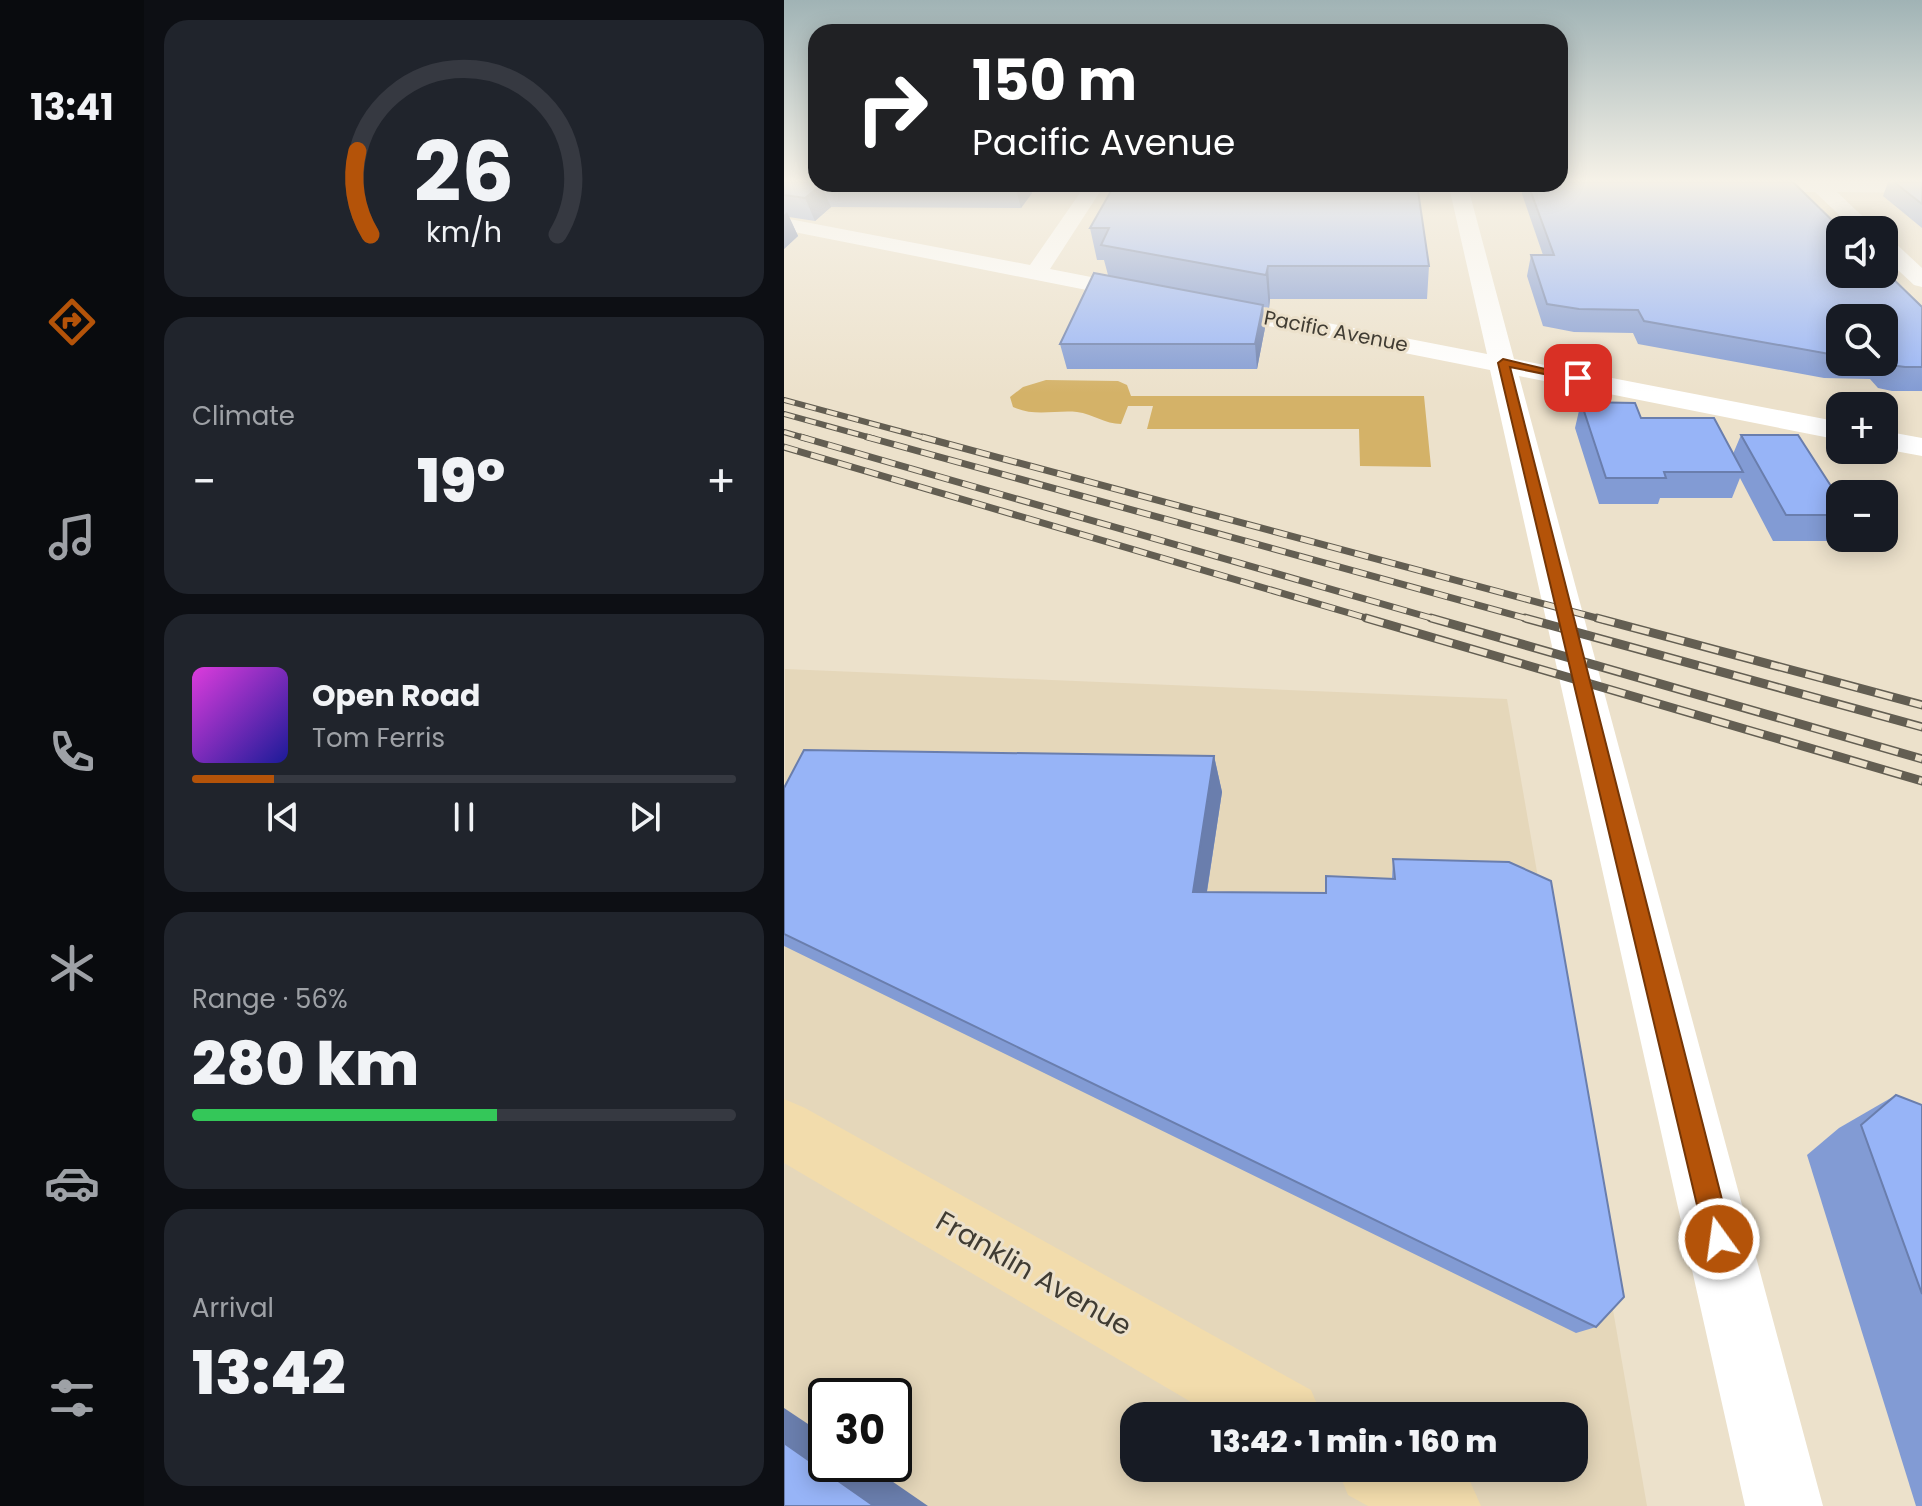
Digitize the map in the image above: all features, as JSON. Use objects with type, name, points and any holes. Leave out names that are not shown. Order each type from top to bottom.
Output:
[{"type":"main road","name":"Franklin Avenue","points":[[784,1129],[1261,1402]]},
{"type":"main road","points":[[1400,1482],[1442,1506]]},
{"type":"street","name":"Pacific Avenue","points":[[927,252],[1826,428]]},
{"type":"street","points":[[1036,274],[1050,252]]},
{"type":"street","points":[[1475,252],[1784,1506]]},
{"type":"street","points":[[1898,258],[1922,280]]},
{"type":"street","points":[[1898,443],[1922,447]]},
{"type":"shaded area","points":[[1046,380],[1118,381],[1127,385],[1131,396],[1424,396],[1431,467],[1360,466],[1359,429],[1147,429],[1153,406],[1128,406],[1121,424],[1077,412],[1037,412],[1013,407],[1010,397],[1023,387]]},
{"type":"shaded area","points":[[785,669],[1507,699],[1647,1506],[784,1506]]},
{"type":"building","points":[[1141,252],[1427,252],[1429,266],[1268,266],[1266,275]]},
{"type":"building","points":[[1553,252],[1826,252],[1826,288],[1898,288],[1898,284],[1922,307],[1922,367],[1898,366],[1898,304],[1826,304],[1826,353],[1644,321],[1638,310],[1579,309],[1547,304],[1531,255],[1554,255]]},
{"type":"building","points":[[1094,273],[1263,305],[1255,344],[1060,344]]},
{"type":"building","points":[[1581,402],[1635,403],[1641,418],[1714,418],[1743,472],[1664,472],[1666,478],[1606,478]]},
{"type":"building","points":[[1741,435],[1798,435],[1827,480],[1826,515],[1786,515]]},
{"type":"building","points":[[804,750],[1214,756],[1193,892],[1326,893],[1326,876],[1395,879],[1393,859],[1509,862],[1551,881],[1624,1297],[1596,1327],[784,934],[784,788]]},
{"type":"building","points":[[1896,1095],[1922,1105],[1922,1294],[1861,1125]]},
{"type":"building","points":[[784,1443],[808,1460],[808,1482],[840,1482],[874,1506],[784,1506]]},
{"type":"railway","points":[[784,400],[929,439]]},
{"type":"railway","points":[[784,414],[875,439]]},
{"type":"railway","points":[[784,432],[808,439]]},
{"type":"railway","points":[[801,437],[1438,620]]},
{"type":"railway","points":[[867,437],[1532,620]]},
{"type":"railway","points":[[922,437],[1604,620]]},
{"type":"railway","points":[[784,447],[1373,620]]},
{"type":"railway","points":[[1366,618],[1922,781]]},
{"type":"railway","points":[[1431,618],[1922,759]]},
{"type":"railway","points":[[1525,618],[1922,727]]},
{"type":"railway","points":[[1597,618],[1922,705]]},
{"type":"route","points":[[1578,378],[1503,363],[1719,1239]]}]
